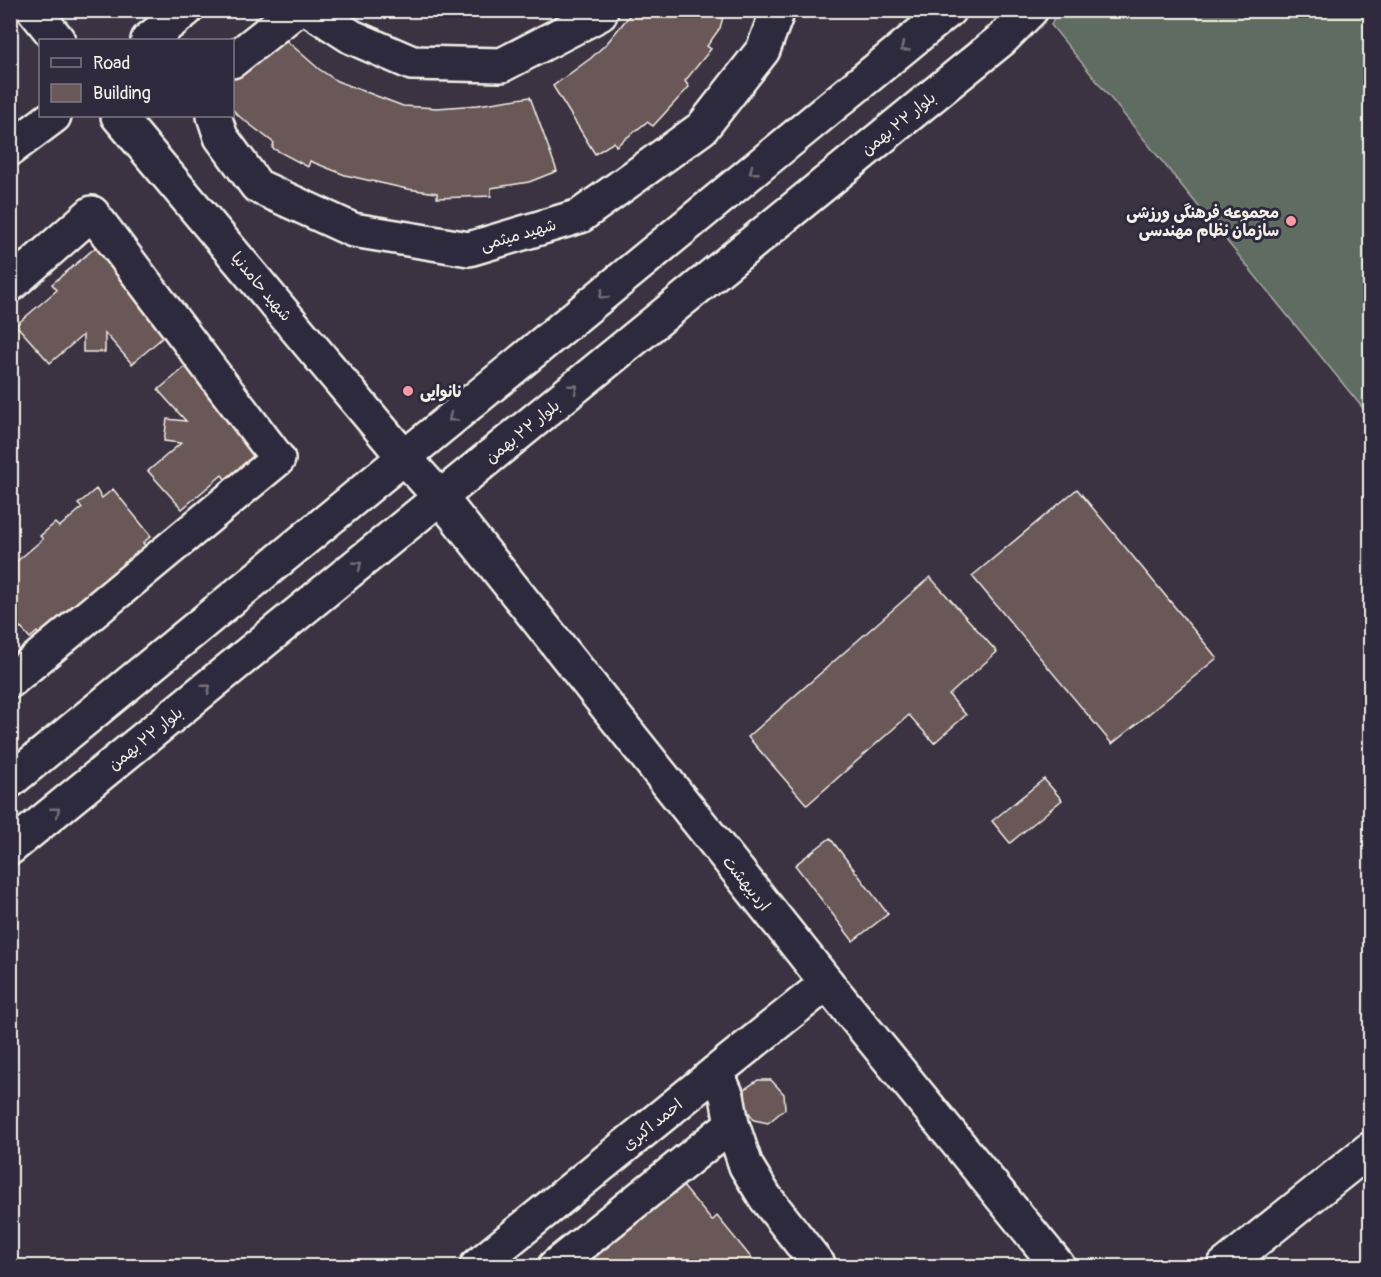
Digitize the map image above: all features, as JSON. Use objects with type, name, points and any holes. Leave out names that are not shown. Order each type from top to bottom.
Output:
[{"type":"street","points":[[34,10],[57,39]]},
{"type":"street","points":[[149,39],[186,10]]},
{"type":"street","points":[[234,59],[296,10]]},
{"type":"street","points":[[310,10],[352,37],[412,63],[502,65],[600,14],[602,10]]},
{"type":"street","name":"شهید میثمی","points":[[214,117],[221,137],[257,186],[353,230],[468,249],[580,216],[702,128],[763,50],[778,10]]},
{"type":"street","points":[[10,781],[950,10]]},
{"type":"street","name":"بلوار ۲۲ بهمن","points":[[10,848],[1001,40],[1031,10]]},
{"type":"street","points":[[10,149],[53,117]]},
{"type":"street","name":"شهید حامدنیا","points":[[119,117],[440,497]]},
{"type":"street","points":[[10,285],[92,213],[278,459],[10,681]]},
{"type":"street","name":"اردیبهشت","points":[[440,497],[827,983],[1058,1266]]},
{"type":"street","name":"احمد اکبری","points":[[477,1266],[827,983]]},
{"type":"street","points":[[716,1072],[727,1096],[732,1124],[746,1166],[765,1197],[819,1266]]},
{"type":"street","points":[[555,1266],[732,1124]]},
{"type":"street","points":[[1224,1266],[1371,1149]]},
{"type":"green space","name":"مجموعه فرهنگی ورزشی سازمان نظام مهندسی","points":[[1057,11],[1370,11],[1370,417],[1051,25]]},
{"type":"building","points":[[634,10],[725,10],[720,28],[707,46],[711,49],[685,81],[689,87],[653,126],[647,122],[616,146],[614,142],[595,154],[553,86],[607,43]]},
{"type":"building","points":[[280,35],[319,69],[337,81],[403,106],[437,108],[478,105],[530,97],[557,171],[529,182],[491,188],[491,196],[437,198],[437,193],[407,189],[345,175],[310,161],[308,167],[272,148],[274,143],[234,111],[234,77]]},
{"type":"building","points":[[102,242],[170,331],[132,364],[105,333],[105,352],[83,352],[83,335],[50,363],[16,325],[57,290],[52,284]]},
{"type":"building","points":[[197,357],[276,438],[226,480],[222,475],[182,509],[148,471],[181,443],[164,441],[167,419],[186,421],[158,390]]},
{"type":"building","points":[[96,489],[102,498],[113,489],[151,536],[143,543],[152,553],[45,642],[37,632],[30,638],[10,616],[10,561],[12,559],[15,563],[43,539],[40,536],[55,523],[59,527],[82,508],[78,504]]},
{"type":"building","points":[[1077,489],[1217,658],[1112,744],[972,576]]},
{"type":"building","points":[[930,577],[997,652],[949,695],[966,715],[934,743],[909,715],[807,805],[748,737]]},
{"type":"building","points":[[1044,779],[1062,800],[1010,843],[992,821]]},
{"type":"building","points":[[830,838],[888,914],[853,941],[795,865]]},
{"type":"building","points":[[758,1080],[771,1080],[784,1094],[785,1109],[768,1123],[754,1120],[745,1107],[745,1089]]},
{"type":"building","points":[[663,1162],[712,1221],[717,1216],[758,1266],[535,1266]]},
{"type":"place","name":"مجموعه فرهنگی ورزشی سازمان نظام مهندسی","points":[[1291,221]]},
{"type":"place","name":"نانوایی","points":[[408,391]]}]
